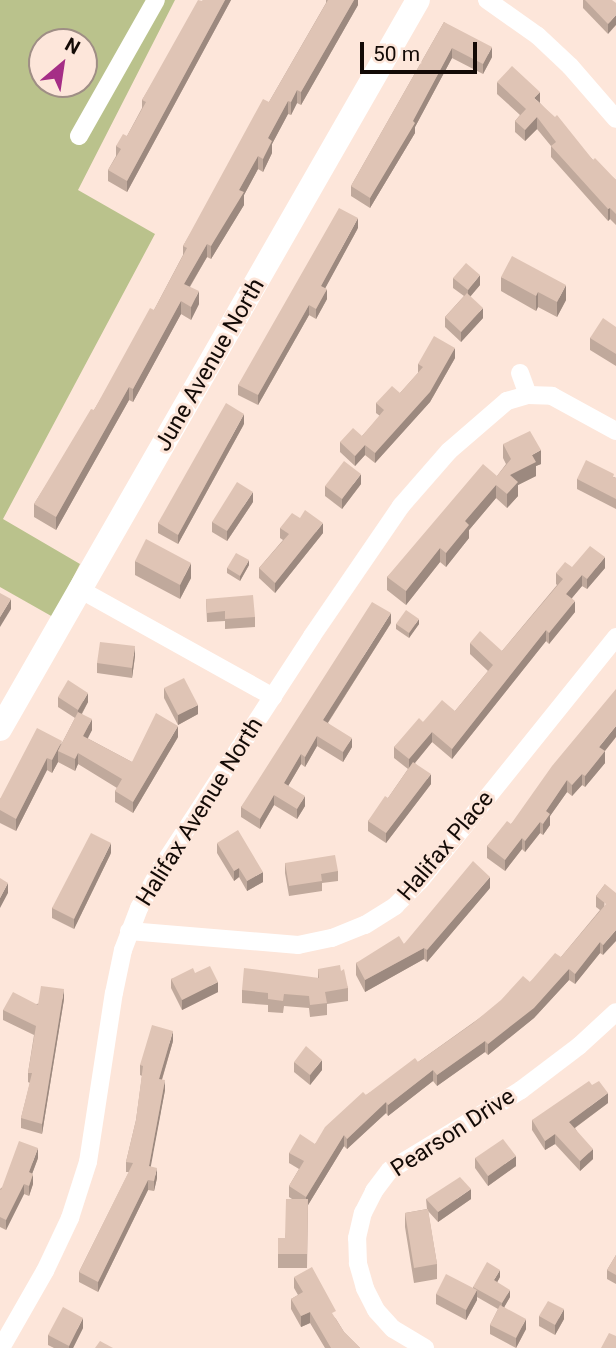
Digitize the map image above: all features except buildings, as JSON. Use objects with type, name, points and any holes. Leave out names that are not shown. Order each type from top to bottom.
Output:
[{"type":"street","points":[[79,136],[156,0]]},
{"type":"street","name":"June Avenue North","points":[[0,729],[418,0]]},
{"type":"street","points":[[487,0],[538,36],[570,66],[616,120]]},
{"type":"street","points":[[520,373],[528,395],[552,396],[616,431]]},
{"type":"street","name":"Halifax Avenue North","points":[[1,1348],[50,1261],[70,1218],[88,1162],[114,993],[129,931],[161,868],[401,506],[449,451],[488,415],[507,401],[528,395]]},
{"type":"street","points":[[81,590],[273,697]]},
{"type":"street","name":"Halifax Place","points":[[129,931],[298,945],[332,938],[365,925],[395,906],[420,881],[616,637]]},
{"type":"street","name":"Pearson Drive","points":[[425,1348],[393,1329],[376,1310],[365,1288],[358,1263],[357,1238],[363,1213],[373,1191],[390,1170],[521,1090],[579,1046],[616,1012]]},
{"type":"green space","points":[[0,0],[175,0],[78,190],[155,234],[3,519],[80,564],[53,617],[0,587]]}]
